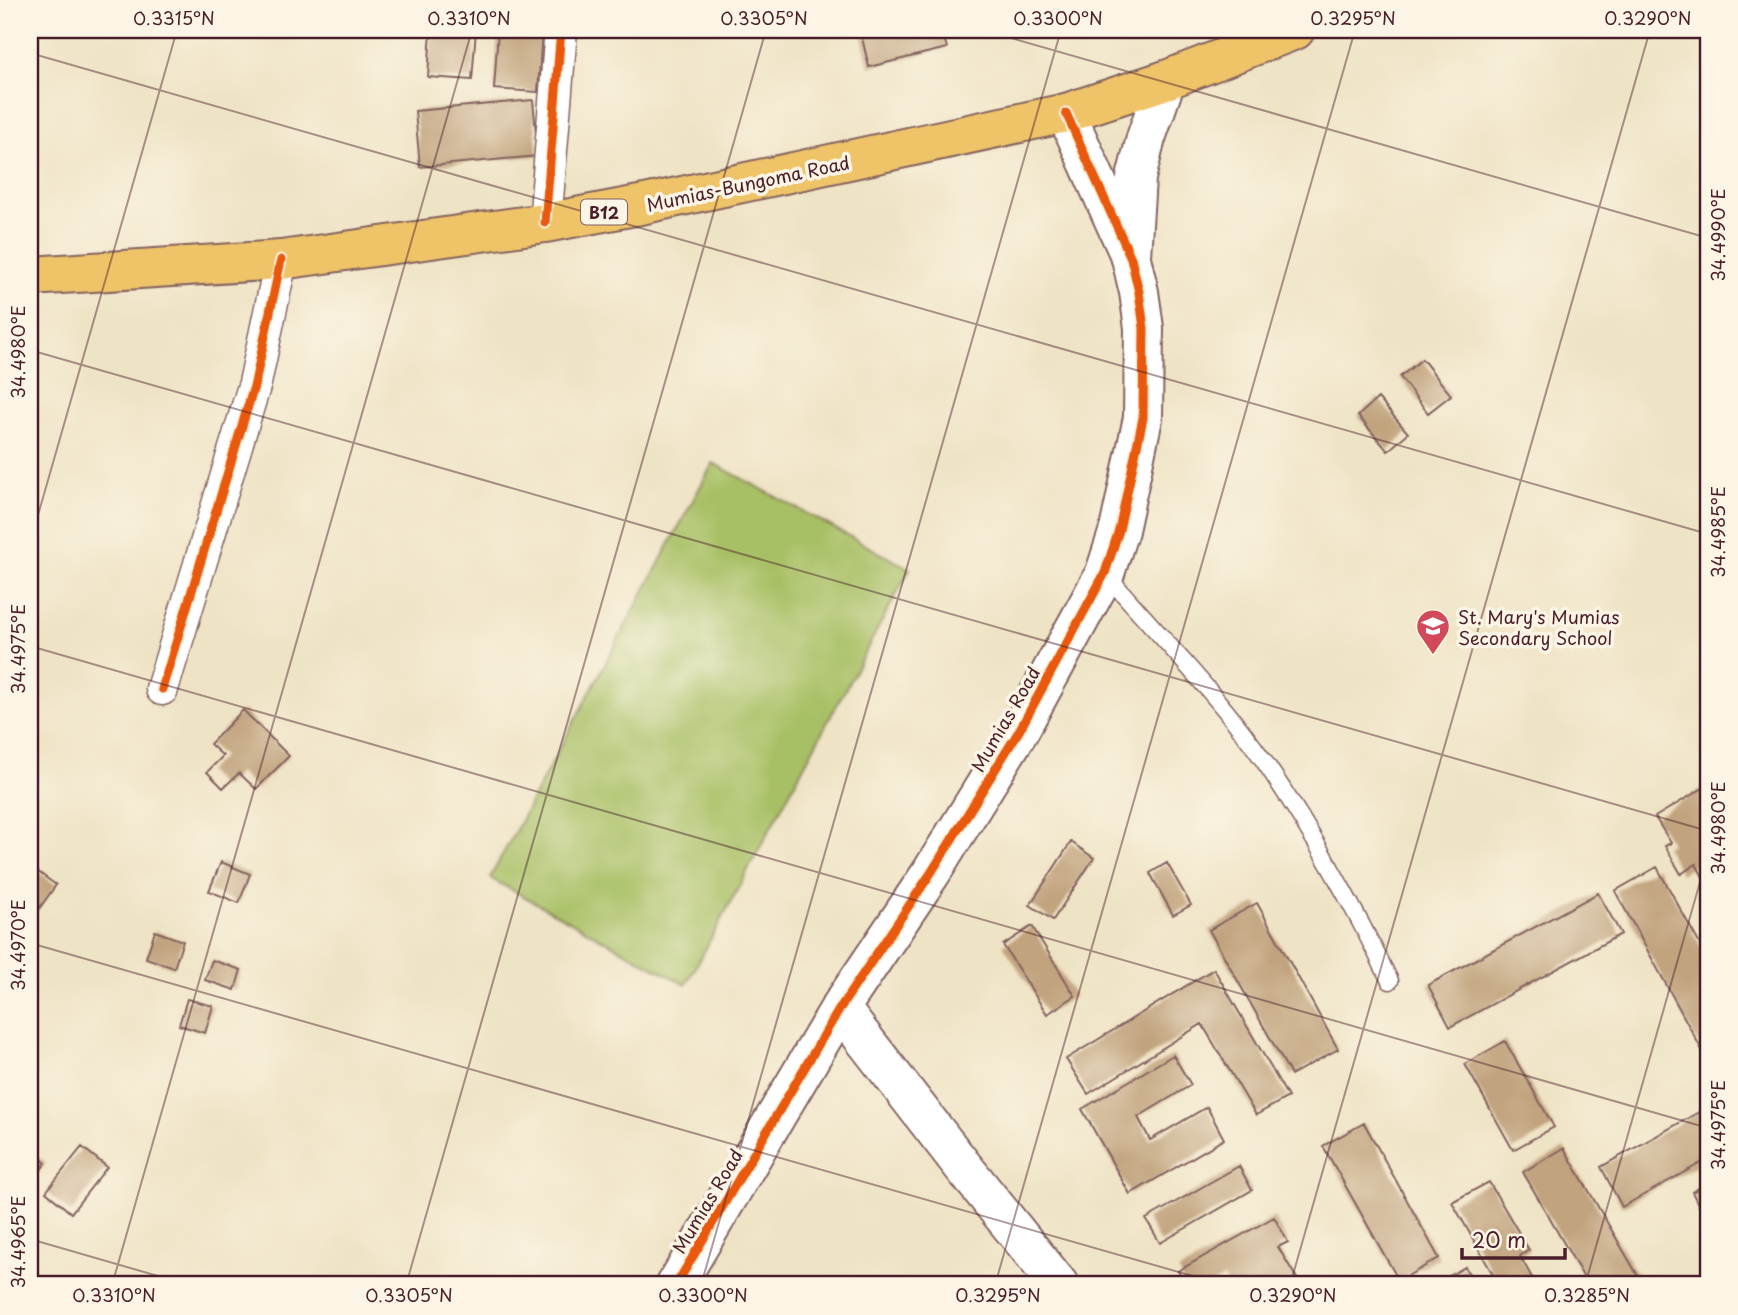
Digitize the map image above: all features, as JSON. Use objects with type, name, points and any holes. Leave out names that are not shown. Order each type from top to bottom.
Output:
[{"type":"highway","name":"B12","points":[[1166,80],[1295,30]]},
{"type":"highway","name":"Mumias-Bungoma Road","points":[[30,276],[281,260],[545,223],[828,166],[1066,113],[1166,80]]},
{"type":"street","points":[[545,223],[561,30]]},
{"type":"street","name":"Mumias Road","points":[[1131,258],[1136,178],[1146,138],[1166,80]]},
{"type":"street","name":"Mumias Road","points":[[676,1285],[840,1008],[930,873],[1019,731],[1105,573],[1119,530],[1143,418],[1144,328],[1131,258],[1066,113]]},
{"type":"street","points":[[162,690],[255,383],[281,260]]},
{"type":"street","points":[[840,1008],[1059,1285]]},
{"type":"lane","points":[[1105,573],[1210,692],[1266,764],[1326,863],[1390,981]]},
{"type":"green space","points":[[713,463],[910,569],[686,985],[490,878]]},
{"type":"building","points":[[431,30],[476,30],[472,80],[428,77]]},
{"type":"building","points":[[498,30],[542,30],[538,92],[494,89]]},
{"type":"building","points":[[860,30],[942,30],[947,48],[869,67]]},
{"type":"building","points":[[533,100],[538,156],[420,167],[415,111]]},
{"type":"building","points":[[1422,359],[1451,395],[1428,413],[1400,377]]},
{"type":"building","points":[[1378,398],[1408,433],[1388,451],[1358,416]]},
{"type":"building","points":[[243,710],[289,756],[256,789],[239,773],[223,788],[207,772],[223,756],[210,744]]},
{"type":"building","points":[[1708,785],[1708,886],[1696,864],[1681,874],[1665,846],[1671,843],[1655,817]]},
{"type":"building","points":[[1071,842],[1094,858],[1053,920],[1030,905]]},
{"type":"building","points":[[221,862],[250,874],[239,903],[209,891]]},
{"type":"building","points":[[1167,863],[1191,905],[1173,915],[1150,873]]},
{"type":"building","points":[[30,866],[56,885],[36,913],[30,908]]},
{"type":"building","points":[[1657,867],[1708,959],[1708,1061],[1615,891]]},
{"type":"building","points":[[1598,893],[1621,934],[1450,1027],[1428,985]]},
{"type":"building","points":[[1257,903],[1338,1049],[1291,1075],[1209,930]]},
{"type":"building","points":[[1032,926],[1075,996],[1047,1014],[1003,945]]},
{"type":"building","points":[[155,931],[183,941],[174,968],[146,958]]},
{"type":"building","points":[[212,960],[241,970],[235,990],[205,980]]},
{"type":"building","points":[[1214,969],[1288,1097],[1256,1115],[1202,1024],[1088,1094],[1066,1059]]},
{"type":"building","points":[[187,999],[213,1006],[205,1033],[179,1025]]},
{"type":"building","points":[[1505,1041],[1554,1127],[1513,1150],[1465,1064]]},
{"type":"building","points":[[1173,1055],[1191,1085],[1138,1117],[1150,1140],[1207,1107],[1224,1139],[1130,1194],[1082,1109]]},
{"type":"building","points":[[1708,1107],[1708,1159],[1622,1207],[1601,1167]]},
{"type":"building","points":[[1364,1123],[1439,1258],[1399,1281],[1323,1146]]},
{"type":"building","points":[[82,1147],[107,1167],[71,1213],[46,1192]]},
{"type":"building","points":[[1564,1148],[1641,1281],[1634,1285],[1588,1285],[1523,1172]]},
{"type":"building","points":[[30,1150],[46,1163],[30,1184]]},
{"type":"building","points":[[1239,1166],[1252,1190],[1160,1243],[1146,1219]]},
{"type":"building","points":[[1489,1182],[1529,1250],[1520,1256],[1536,1285],[1499,1285],[1452,1202]]},
{"type":"building","points":[[1708,1183],[1708,1224],[1692,1192]]},
{"type":"building","points":[[1274,1217],[1288,1242],[1278,1247],[1299,1282],[1294,1285],[1228,1285],[1224,1278],[1211,1285],[1185,1285],[1178,1271]]},
{"type":"building","points":[[1465,1267],[1475,1285],[1434,1285]]},
{"type":"cycle path","points":[[545,223],[561,30]]},
{"type":"cycle path","points":[[676,1285],[840,1008],[931,873],[1019,731],[1105,573],[1119,530],[1143,418],[1144,328],[1131,258],[1066,113]]},
{"type":"cycle path","points":[[162,689],[255,383],[281,260]]},
{"type":"place","name":"St. Mary's Mumias Secondary School","points":[[1433,656]]}]
